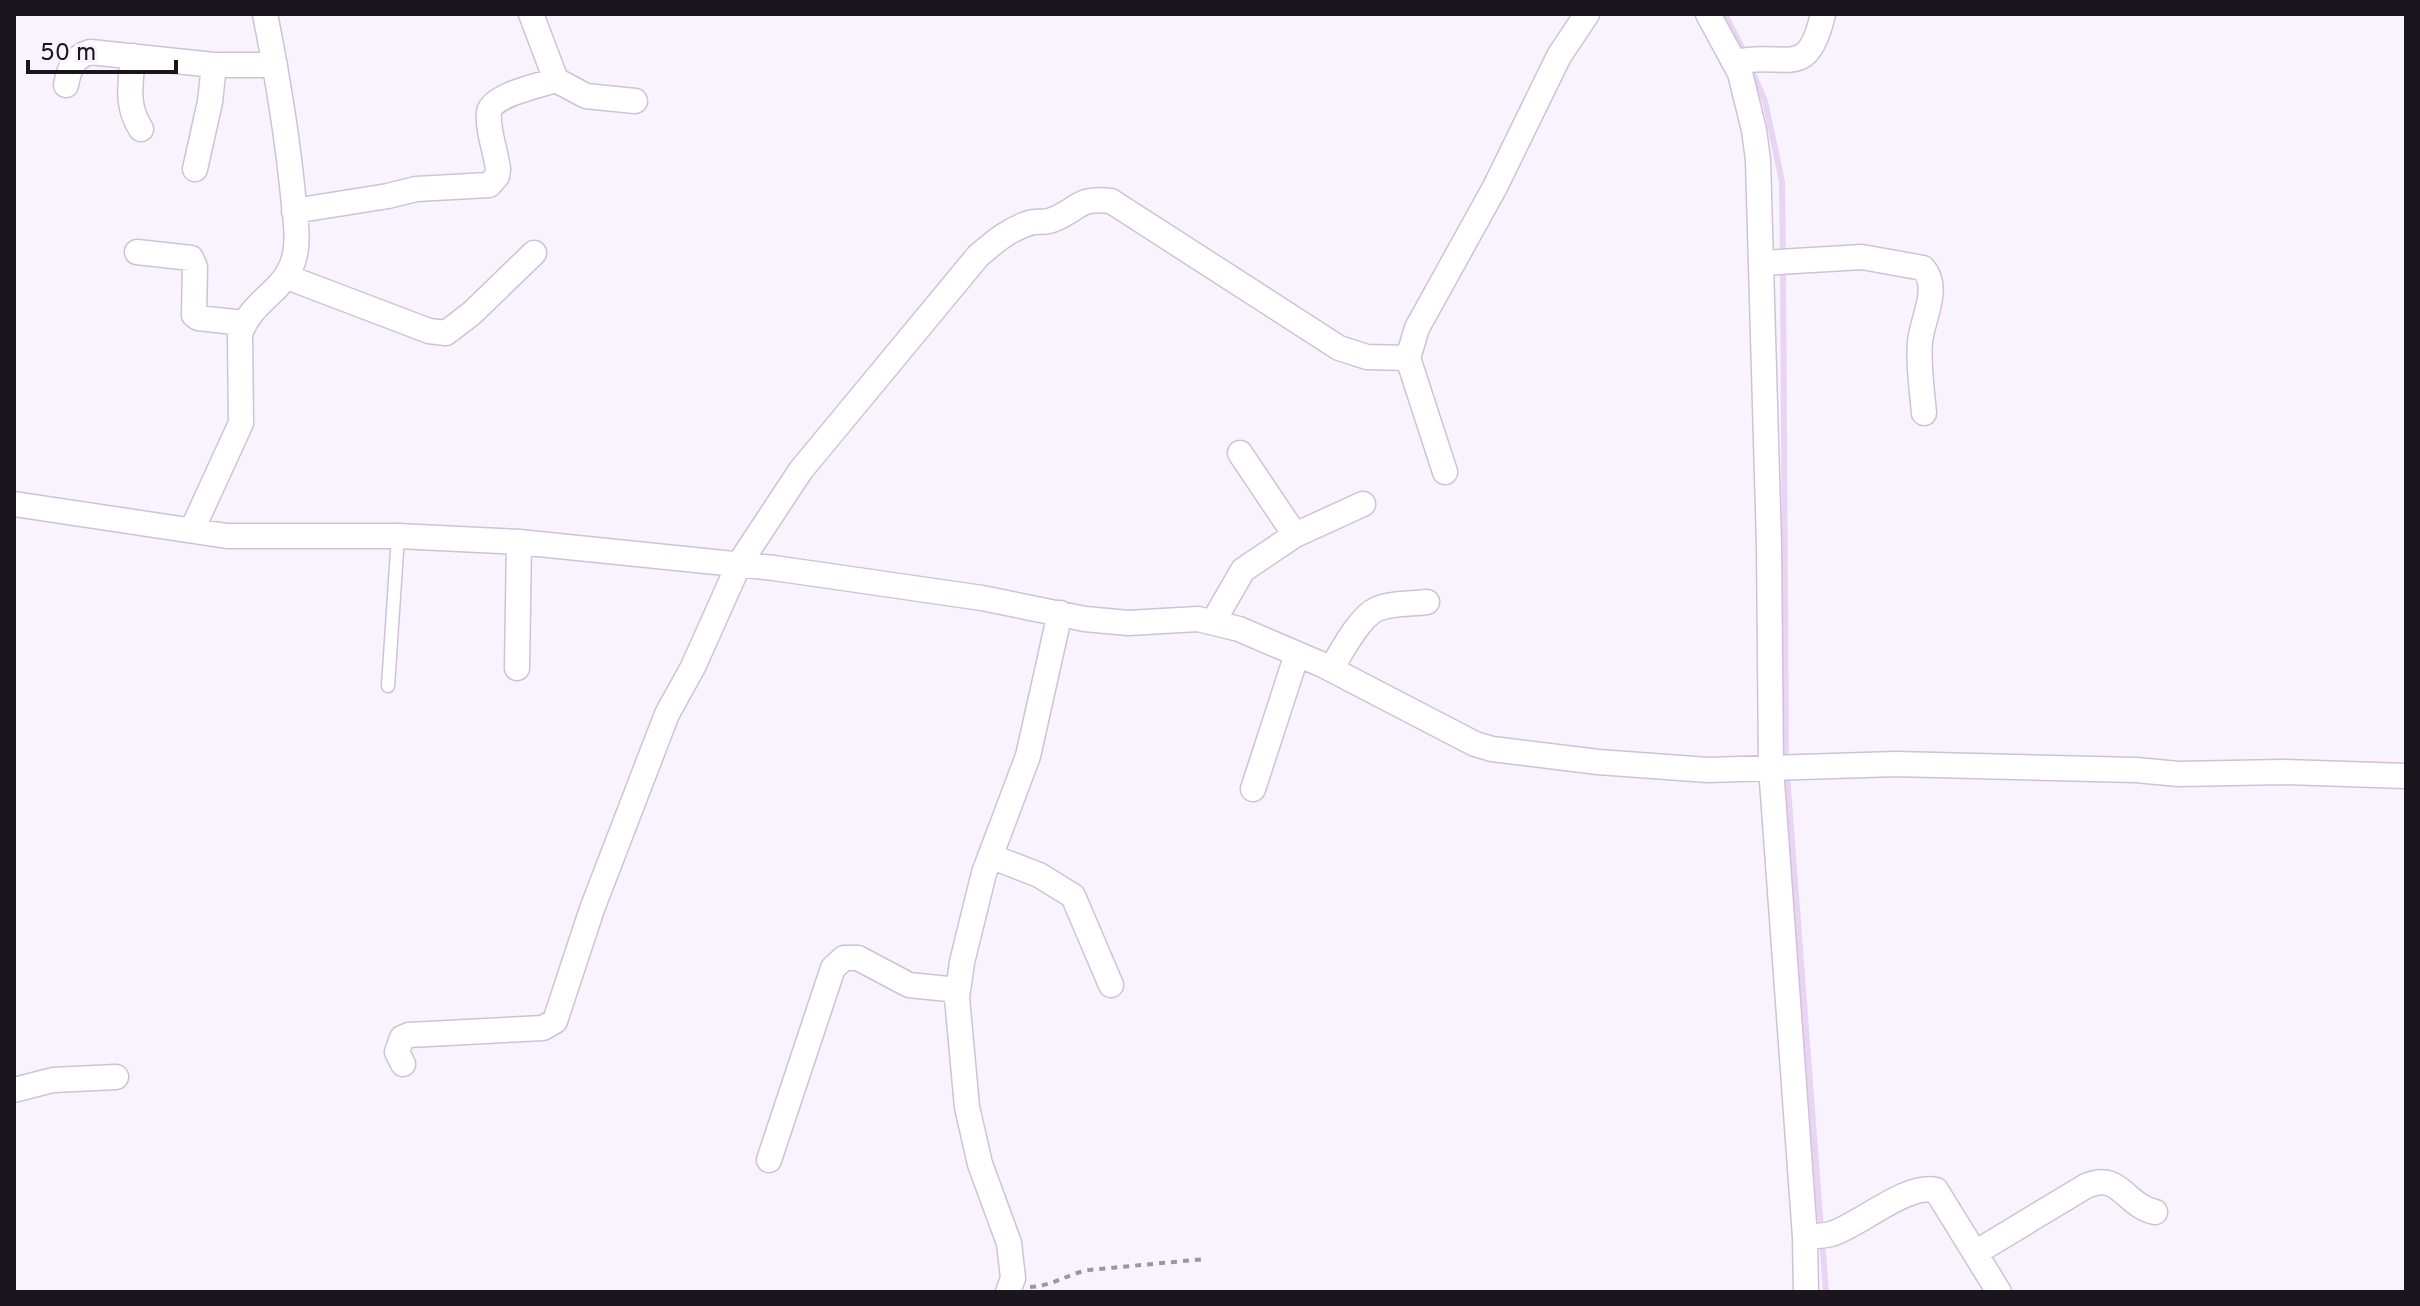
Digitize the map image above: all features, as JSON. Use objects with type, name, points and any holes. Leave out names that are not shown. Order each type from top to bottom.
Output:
[{"type":"street","points":[[192,530],[241,423],[240,334],[244,323],[256,305],[287,277],[296,252],[286,129],[265,14]]},
{"type":"street","points":[[531,14],[556,80],[586,96],[635,101]]},
{"type":"street","points":[[1445,472],[1408,358],[1417,328],[1495,187],[1559,56],[1587,14]]},
{"type":"street","points":[[1708,14],[1747,60],[1749,102],[1772,262],[1785,767],[1806,1292]]},
{"type":"street","points":[[1747,60],[1797,60],[1804,57],[1812,47],[1823,14]]},
{"type":"street","points":[[66,85],[73,64],[84,53],[214,65],[275,65]]},
{"type":"street","points":[[133,56],[129,102],[133,118],[141,129]]},
{"type":"street","points":[[195,169],[210,102],[214,65]]},
{"type":"street","points":[[294,211],[416,189],[489,185],[497,176],[498,169],[489,117],[491,106],[500,99],[556,80]]},
{"type":"street","points":[[403,1064],[398,1045],[402,1038],[409,1035],[543,1028],[555,1021],[592,909],[667,714],[693,667],[739,564],[801,470],[978,256],[1013,230],[1035,221],[1052,220],[1094,199],[1111,201],[1339,348],[1367,357],[1408,358]]},
{"type":"street","points":[[137,252],[191,258],[195,267],[194,315],[244,323]]},
{"type":"street","points":[[287,277],[429,331],[446,333],[472,313],[534,253]]},
{"type":"street","points":[[1772,262],[1862,257],[1923,268],[1928,274],[1930,298],[1920,343],[1924,413]]},
{"type":"street","points":[[1240,453],[1295,535]]},
{"type":"street","points":[[14,504],[227,536],[398,536],[519,542],[739,564],[911,587],[1085,619],[1128,623],[1186,619],[1213,622],[1247,632],[1331,669],[1456,736],[1492,749],[1727,771],[1896,764],[2136,770],[2179,774],[2283,772],[2406,776]]},
{"type":"street","points":[[1213,622],[1243,570],[1295,535],[1363,504]]},
{"type":"street","points":[[517,668],[519,542]]},
{"type":"street","points":[[1331,669],[1372,612],[1384,607],[1427,602]]},
{"type":"street","points":[[1010,1289],[1013,1267],[1009,1243],[977,1152],[967,1107],[959,1035],[958,990],[962,962],[990,856],[1028,756],[1060,613]]},
{"type":"street","points":[[1253,789],[1297,654]]},
{"type":"street","points":[[990,856],[1039,875],[1073,896],[1111,985]]},
{"type":"street","points":[[769,1160],[817,1013],[838,962],[850,957],[858,958],[909,985],[958,990]]},
{"type":"street","points":[[14,1090],[53,1080],[116,1077]]},
{"type":"street","points":[[1975,1253],[2101,1180],[2112,1182],[2136,1204],[2155,1212]]},
{"type":"street","points":[[1805,1237],[1830,1234],[1872,1211],[1928,1188],[1936,1190],[1999,1292]]},
{"type":"lane","points":[[388,686],[398,536]]},
{"type":"path","points":[[1010,1289],[1047,1286],[1089,1270],[1205,1259]]},
{"type":"waterway","points":[[1725,14],[1745,54]]},
{"type":"waterway","points":[[1749,64],[1765,101],[1782,182],[1783,256]]},
{"type":"waterway","points":[[1783,267],[1786,764]]},
{"type":"waterway","points":[[1787,775],[1821,1230]]},
{"type":"waterway","points":[[1822,1241],[1826,1292]]}]
